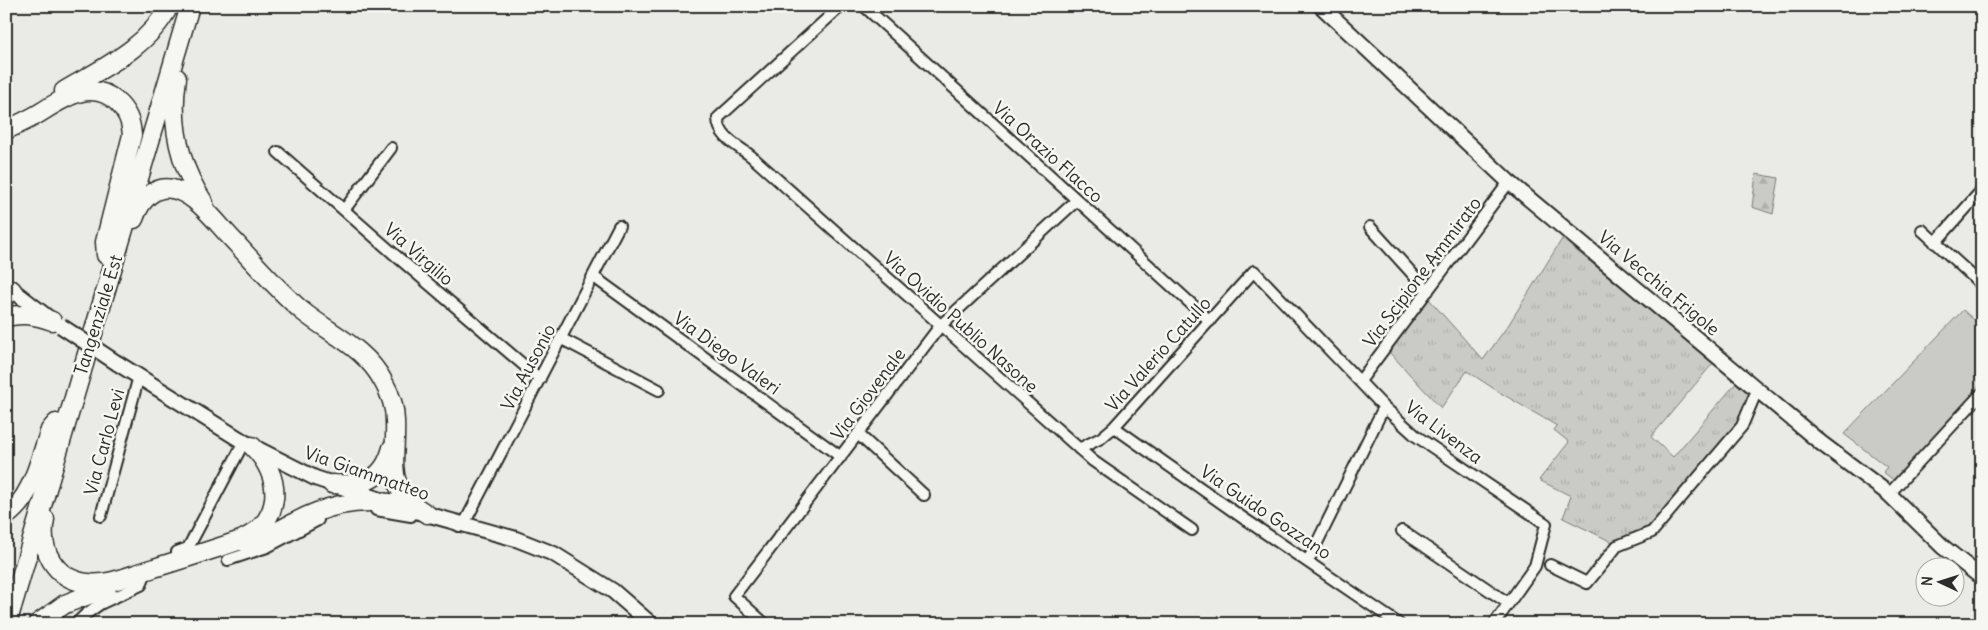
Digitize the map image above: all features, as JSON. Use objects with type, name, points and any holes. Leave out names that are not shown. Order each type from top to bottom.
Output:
[{"type":"highway","points":[[6,124],[23,117],[134,47],[151,31],[169,6]]},
{"type":"highway","name":"Tangenziale Est","points":[[6,587],[180,6]]},
{"type":"highway","name":"Tangenziale Est","points":[[7,624],[190,6]]},
{"type":"highway","points":[[195,6],[178,75],[175,107],[176,129],[186,172],[216,223]]},
{"type":"highway","points":[[6,130],[62,98],[88,91],[111,97],[128,114],[132,135],[105,242],[106,255]]},
{"type":"highway","points":[[107,286],[113,280],[136,212],[142,202],[154,192],[171,189],[187,195],[303,311],[359,350],[371,364],[388,389],[394,412],[393,458],[397,480],[409,502],[427,514]]},
{"type":"highway","points":[[6,317],[26,314],[35,315],[56,323]]},
{"type":"highway","points":[[6,516],[15,509],[26,495],[50,430],[56,423]]},
{"type":"highway","points":[[332,484],[361,484],[376,477],[388,459],[395,433]]},
{"type":"highway","points":[[56,458],[58,469],[42,537],[46,552],[54,566],[62,573],[77,581],[95,583],[113,581],[236,542],[258,531],[269,517],[274,502],[275,486],[268,466],[260,454],[248,444]]},
{"type":"highway","points":[[37,624],[55,610],[72,601],[143,581],[252,543],[312,513],[332,506],[358,501],[389,503]]},
{"type":"street","name":"Via Ovidio Publio Nasone","points":[[841,6],[718,118],[718,127],[724,135],[751,156],[1093,461],[1192,530]]},
{"type":"street","name":"Via Orazio Flacco","points":[[864,6],[1210,321]]},
{"type":"street","name":"Via Vecchia Frigole","points":[[1321,6],[1509,182],[1821,443],[1889,494],[1943,547],[1982,578]]},
{"type":"street","points":[[344,210],[391,148]]},
{"type":"street","name":"Via Virgilio","points":[[278,152],[540,379]]},
{"type":"street","name":"Via Scipione Ammirato","points":[[1360,381],[1509,182]]},
{"type":"street","points":[[1935,243],[1982,190]]},
{"type":"street","name":"Via Giovenale","points":[[765,624],[734,596],[940,326],[1076,200]]},
{"type":"street","name":"Via Ausonio","points":[[464,524],[619,226]]},
{"type":"street","points":[[1370,227],[1428,291]]},
{"type":"street","points":[[1922,230],[1982,285]]},
{"type":"street","name":"Via Valerio Catullo","points":[[1079,449],[1101,438],[1114,427],[1254,271]]},
{"type":"street","name":"Via Livenza","points":[[1254,271],[1384,407],[1416,436],[1546,524],[1534,566],[1494,624]]},
{"type":"street","name":"Via Diego Valeri","points":[[594,277],[841,457]]},
{"type":"street","name":"Via Giammatteo","points":[[8,290],[116,363],[248,444],[298,470],[332,484],[389,503],[516,539],[554,554],[613,591],[651,624]]},
{"type":"street","points":[[562,338],[660,390]]},
{"type":"street","name":"Via Carlo Levi","points":[[101,516],[139,376]]},
{"type":"street","points":[[1550,565],[1587,583],[1617,546],[1652,532],[1742,426],[1757,390]]},
{"type":"street","points":[[1889,494],[1982,392]]},
{"type":"street","points":[[1308,561],[1384,407]]},
{"type":"street","name":"Via Guido Gozzano","points":[[1114,427],[1243,518],[1399,624]]},
{"type":"street","points":[[858,434],[924,495]]},
{"type":"street","points":[[161,558],[188,548],[248,444]]},
{"type":"street","points":[[228,560],[267,546],[318,520],[342,511],[386,511],[455,527],[464,524]]},
{"type":"street","points":[[1402,531],[1508,604]]},
{"type":"street","points":[[76,624],[100,604],[143,581]]},
{"type":"green space","points":[[1756,174],[1779,178],[1773,214],[1752,207]]},
{"type":"green space","points":[[1562,239],[1714,362],[1651,437],[1673,457],[1737,382],[1750,392],[1743,415],[1651,525],[1612,542],[1563,518],[1571,496],[1539,480],[1569,442],[1554,430],[1557,426],[1467,371],[1441,408],[1389,352],[1428,298],[1483,360],[1509,324]]},
{"type":"green space","points":[[1963,310],[1982,327],[1982,386],[1895,481],[1883,472],[1887,467],[1844,434]]}]
